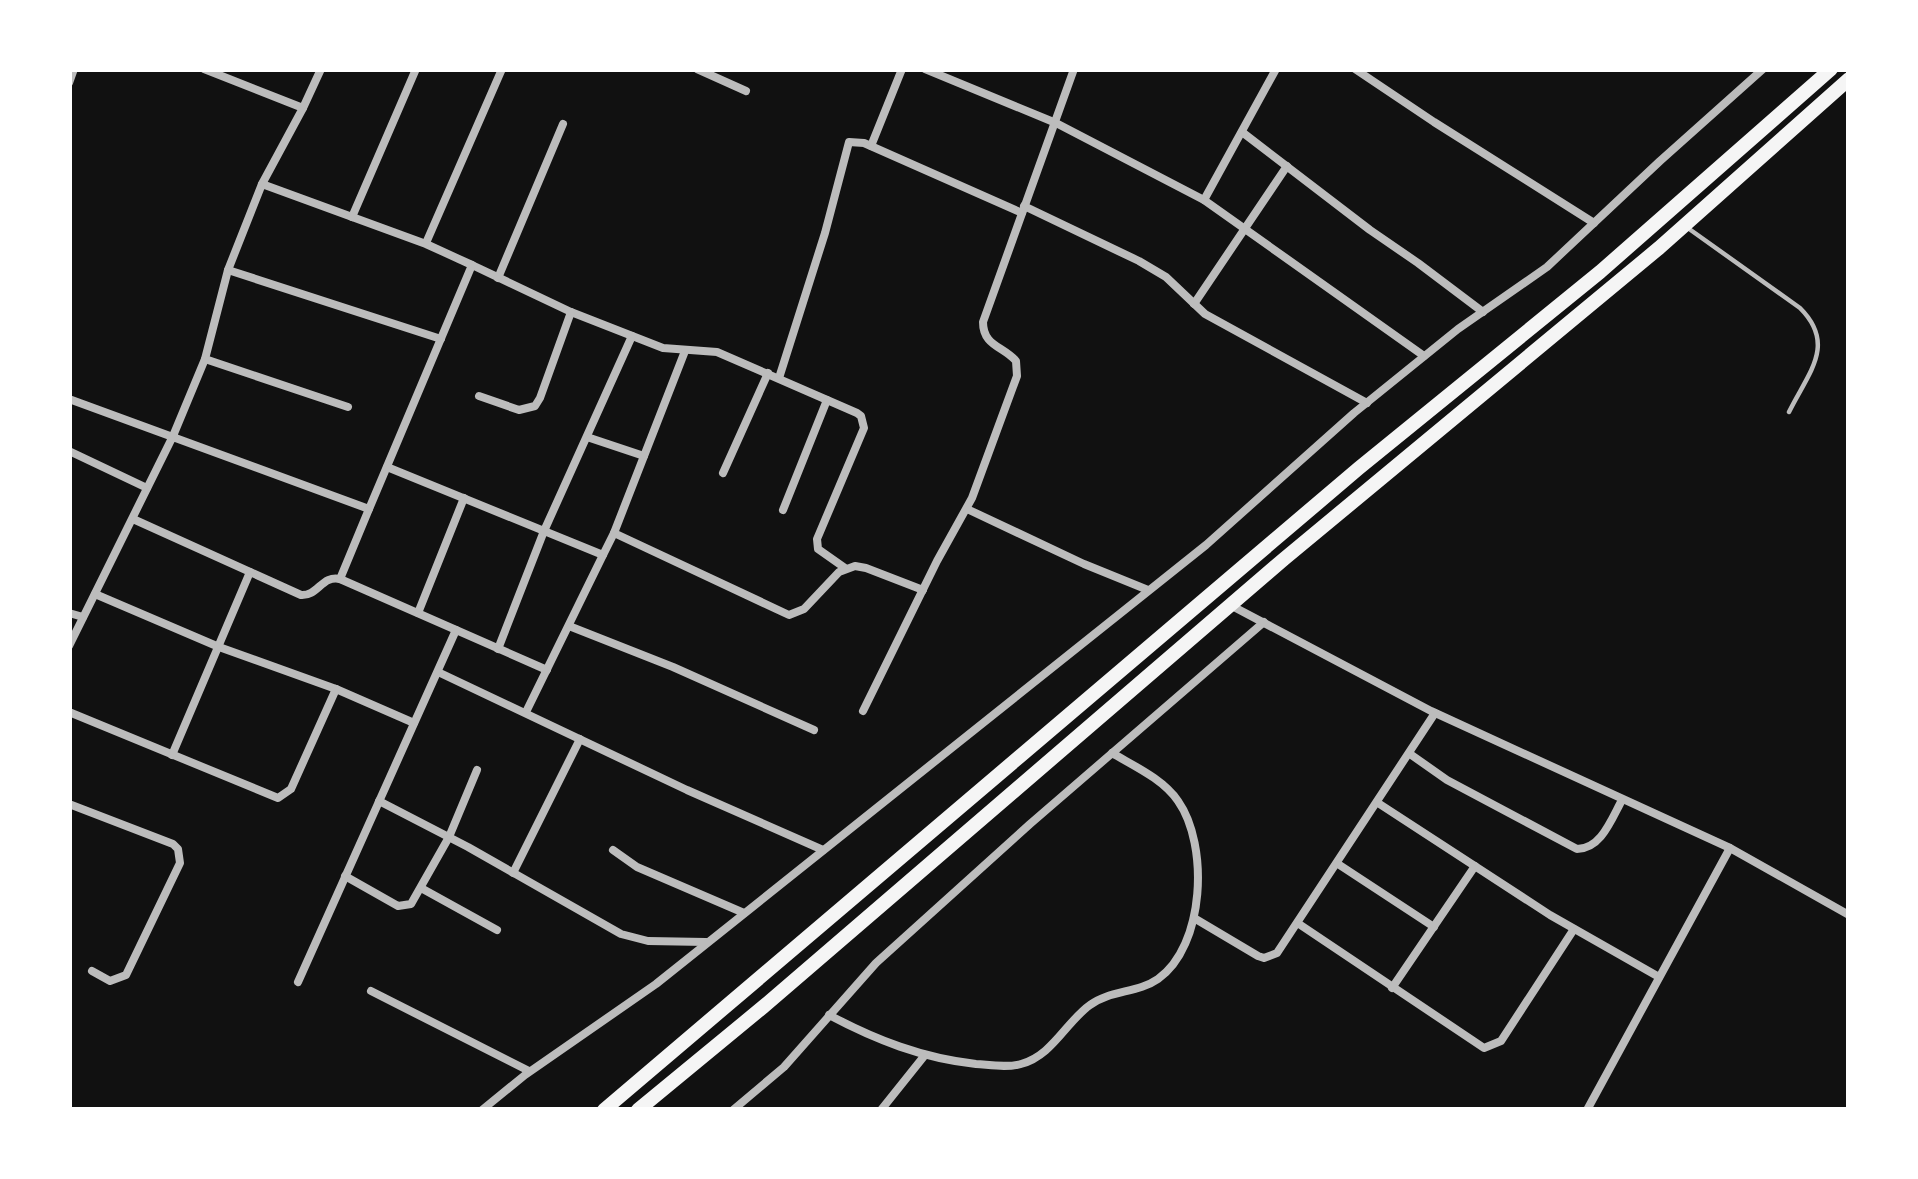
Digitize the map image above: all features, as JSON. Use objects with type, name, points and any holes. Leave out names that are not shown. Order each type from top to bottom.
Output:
[{"type":"highway","points":[[604,1110],[1341,484],[1600,272],[1832,69]]},
{"type":"highway","points":[[638,1110],[1684,225],[1849,79]]},
{"type":"street","points":[[69,83],[74,69]]},
{"type":"street","points":[[204,69],[303,108]]},
{"type":"street","points":[[69,646],[173,436],[205,359],[228,270],[262,184],[321,69]]},
{"type":"street","points":[[352,217],[416,69]]},
{"type":"street","points":[[426,244],[502,69]]},
{"type":"street","points":[[697,69],[746,91]]},
{"type":"street","points":[[871,146],[902,69]]},
{"type":"street","points":[[925,69],[1056,123],[1204,200],[1424,356]]},
{"type":"street","points":[[863,711],[967,509],[1017,376],[1016,361],[990,344],[983,330],[1074,69]]},
{"type":"street","points":[[1204,200],[1276,69]]},
{"type":"street","points":[[1356,69],[1594,223]]},
{"type":"street","points":[[482,1110],[656,984],[1207,545],[1424,356],[1547,267],[1763,69]]},
{"type":"street","points":[[498,278],[563,124]]},
{"type":"street","points":[[1242,132],[1483,312]]},
{"type":"street","points":[[779,378],[825,233],[845,149],[852,140],[1139,261],[1166,277],[1221,324],[1367,403]]},
{"type":"street","points":[[1194,304],[1287,166]]},
{"type":"street","points":[[262,184],[426,244],[571,312],[663,348],[717,352],[857,413],[864,428],[817,539],[818,549],[845,568]]},
{"type":"street","points":[[340,579],[472,265]]},
{"type":"street","points":[[228,270],[441,339]]},
{"type":"street","points":[[479,396],[519,410],[535,406],[571,312]]},
{"type":"street","points":[[498,649],[544,531],[632,336]]},
{"type":"street","points":[[526,712],[614,533],[685,351]]},
{"type":"street","points":[[205,359],[348,407]]},
{"type":"street","points":[[724,473],[768,373]]},
{"type":"street","points":[[69,399],[369,509]]},
{"type":"street","points":[[783,510],[827,400]]},
{"type":"street","points":[[587,437],[644,456]]},
{"type":"street","points":[[69,451],[147,488]]},
{"type":"street","points":[[387,467],[603,555]]},
{"type":"street","points":[[418,613],[464,498]]},
{"type":"street","points":[[967,509],[1149,590]]},
{"type":"street","points":[[133,519],[306,596],[327,580],[340,579],[547,670]]},
{"type":"street","points":[[614,533],[789,615],[804,609],[845,568],[855,566],[923,590]]},
{"type":"street","points":[[172,755],[250,572]]},
{"type":"street","points":[[95,594],[414,722]]},
{"type":"street","points":[[1231,605],[1435,713],[1730,848],[1849,915]]},
{"type":"street","points":[[69,613],[82,617]]},
{"type":"street","points":[[734,1110],[784,1067],[876,963],[1264,622]]},
{"type":"street","points":[[569,626],[814,730]]},
{"type":"street","points":[[298,982],[456,630]]},
{"type":"street","points":[[437,672],[823,850]]},
{"type":"street","points":[[69,712],[278,798],[291,789],[336,689]]},
{"type":"street","points":[[1193,917],[1264,958],[1277,953],[1435,713]]},
{"type":"street","points":[[513,872],[580,739]]},
{"type":"street","points":[[829,1015],[892,1046],[925,1055],[997,1066],[1027,1063],[1095,1001],[1158,979],[1188,938],[1193,917],[1197,854],[1193,831],[1166,787],[1112,753]]},
{"type":"street","points":[[1410,754],[1447,780],[1577,850],[1600,839],[1622,800]]},
{"type":"street","points":[[345,876],[398,907],[411,904],[449,837],[477,770]]},
{"type":"street","points":[[379,801],[633,939],[708,942]]},
{"type":"street","points":[[1378,803],[1574,929],[1659,976]]},
{"type":"street","points":[[69,804],[173,844],[180,854],[126,975],[110,981],[92,971]]},
{"type":"street","points":[[1587,1110],[1730,848]]},
{"type":"street","points":[[613,850],[637,867],[744,913]]},
{"type":"street","points":[[1338,864],[1434,927]]},
{"type":"street","points":[[1392,988],[1475,866]]},
{"type":"street","points":[[422,888],[497,930]]},
{"type":"street","points":[[1298,923],[1478,1046],[1490,1047],[1502,1041],[1574,929]]},
{"type":"street","points":[[370,991],[530,1071]]},
{"type":"street","points":[[881,1110],[925,1055]]},
{"type":"lane","points":[[1684,225],[1813,321],[1820,344],[1789,412]]}]
